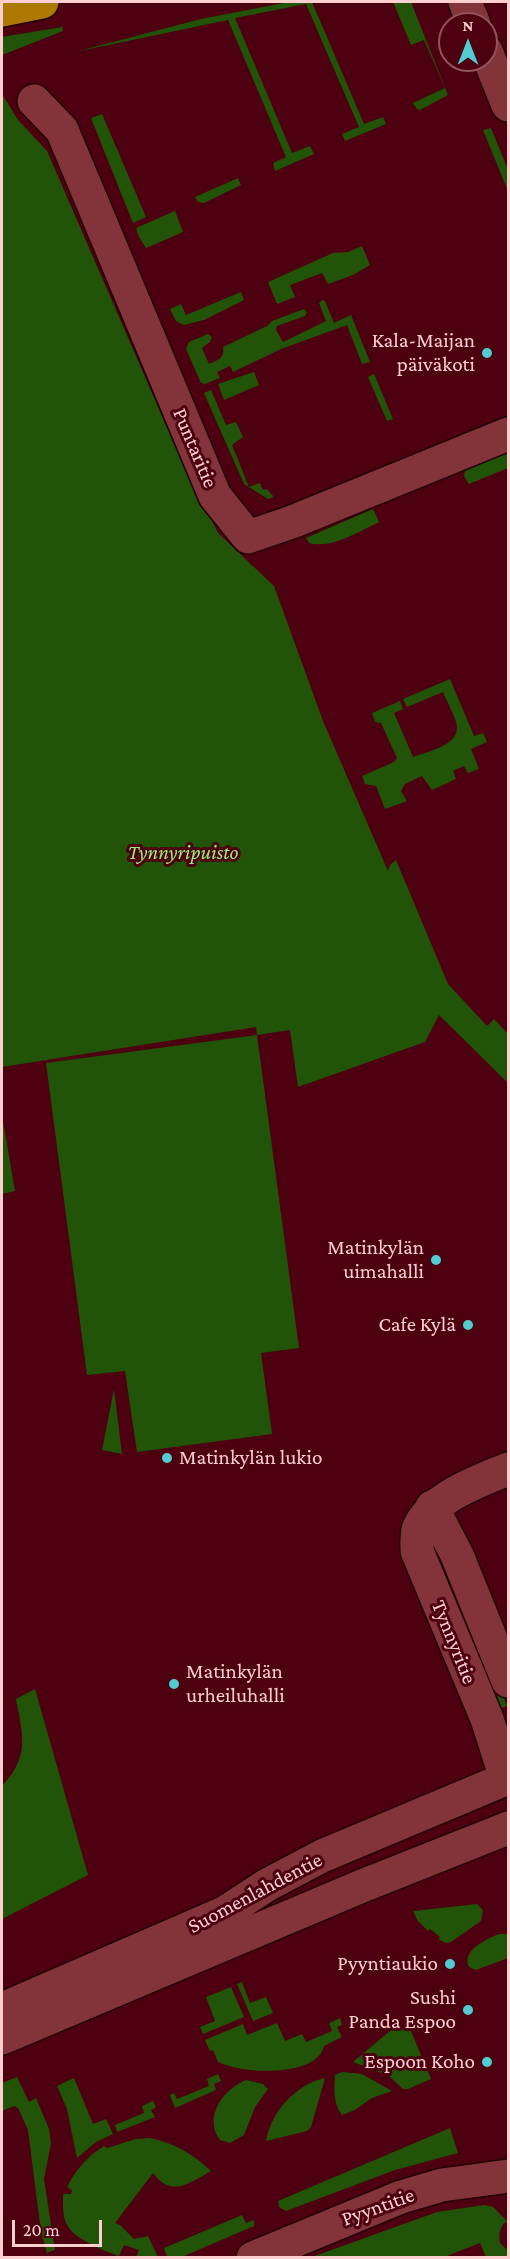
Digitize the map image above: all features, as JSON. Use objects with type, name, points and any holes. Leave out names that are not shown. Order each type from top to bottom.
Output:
[{"type":"highway","points":[[2,10],[42,2]]},
{"type":"street","points":[[495,72],[508,105]]},
{"type":"street","name":"Puntaritie","points":[[34,101],[62,130],[215,496],[248,537],[292,522],[508,434]]},
{"type":"street","points":[[432,1507],[470,1485],[508,1469]]},
{"type":"street","name":"Tynnyritie","points":[[432,1507],[457,1555],[508,1681]]},
{"type":"street","name":"Tynnyritie","points":[[432,1507],[418,1529],[417,1551],[487,1719],[508,1780]]},
{"type":"street","name":"Suomenlahdentie","points":[[2,2008],[224,1913],[267,1885],[322,1856],[508,1780]]},
{"type":"street","name":"Suomenlahdentie","points":[[2,2038],[362,1886],[508,1828]]},
{"type":"street","name":"Pyyntitie","points":[[253,2258],[401,2198],[442,2186],[508,2176]]},
{"type":"green space","points":[[289,2],[312,2],[364,124],[383,117],[386,124],[345,141],[342,134],[359,127],[306,4],[235,18],[292,153],[310,146],[314,154],[275,171],[273,163],[286,157],[228,20],[75,52],[201,19]]},
{"type":"green space","points":[[393,2],[411,2],[438,72],[424,40],[411,45]]},
{"type":"green space","points":[[62,27],[63,31],[2,55],[2,37]]},
{"type":"green space","points":[[438,72],[439,72],[448,95],[420,110],[413,103],[445,88]]},
{"type":"green space","name":"Tynnyripuisto","points":[[2,94],[18,120],[47,151],[175,446],[218,533],[274,586],[323,721],[388,871],[390,865],[396,860],[448,984],[487,1026],[494,1019],[508,1034],[508,1083],[439,1015],[425,1042],[298,1087],[290,1030],[257,1035],[256,1027],[2,1067]]},
{"type":"green space","points":[[102,114],[146,217],[133,223],[91,118]]},
{"type":"green space","points":[[491,128],[508,170],[508,191],[483,130]]},
{"type":"green space","points":[[238,178],[241,185],[204,203],[198,202],[195,197]]},
{"type":"green space","points":[[175,211],[183,232],[146,248],[136,228]]},
{"type":"green space","points":[[362,246],[370,265],[353,275],[328,284],[322,273],[290,285],[295,297],[277,304],[268,282],[333,253],[348,252]]},
{"type":"green space","points":[[241,292],[244,300],[204,320],[184,325],[176,321],[170,309],[181,304],[186,315]]},
{"type":"green space","points":[[322,300],[325,301],[334,323],[351,315],[370,362],[362,364],[347,325],[281,349],[233,372],[230,366],[217,372],[220,378],[205,384],[201,383],[186,349],[189,342],[208,334],[212,337],[210,342],[202,348],[209,364],[222,356],[223,347],[267,326],[272,321],[304,309],[307,312],[305,316],[277,326],[276,330],[283,342],[326,321],[319,303]]},
{"type":"green space","points":[[254,372],[259,385],[224,400],[218,384]]},
{"type":"green space","points":[[374,374],[393,419],[387,421],[368,377]]},
{"type":"green space","points":[[211,390],[226,425],[236,422],[243,437],[232,445],[249,487],[260,483],[263,490],[267,489],[274,497],[268,499],[244,484],[204,393]]},
{"type":"green space","points":[[508,452],[508,468],[469,484],[464,476],[465,471]]},
{"type":"green space","points":[[373,509],[379,522],[336,542],[309,543],[306,538]]},
{"type":"green space","points":[[450,679],[474,736],[483,733],[487,742],[471,749],[479,769],[468,773],[464,766],[453,771],[456,779],[432,790],[422,776],[405,784],[401,791],[407,801],[385,809],[376,786],[365,784],[362,776],[394,762],[397,758],[381,723],[375,722],[372,713],[400,701],[403,709],[394,713],[413,757],[447,744],[456,734],[457,724],[443,692],[407,707],[403,699]]},
{"type":"green space","points":[[257,1035],[299,1348],[261,1353],[272,1434],[137,1452],[125,1371],[87,1375],[46,1063]]},
{"type":"green space","points":[[2,1115],[15,1191],[2,1194]]},
{"type":"green space","points":[[114,1389],[122,1454],[102,1450]]},
{"type":"green space","points":[[453,1581],[507,1706],[495,1710],[444,1584]]},
{"type":"green space","points":[[35,1689],[88,1875],[2,1919],[2,1786],[11,1775],[21,1755],[22,1735],[16,1699]]},
{"type":"green space","points":[[477,1904],[483,1910],[481,1921],[451,1942],[446,1943],[438,1939],[440,1937],[430,1929],[428,1931],[418,1921],[413,1911]]},
{"type":"green space","points":[[499,1934],[508,1934],[508,1958],[476,1970],[469,1967],[468,1956],[476,1946]]},
{"type":"green space","points":[[242,1982],[250,2003],[266,1997],[273,2013],[253,2021],[237,1984]]},
{"type":"green space","points":[[231,1987],[244,2017],[203,2034],[200,2027],[215,2021],[206,1997]]},
{"type":"green space","points":[[340,2018],[342,2025],[337,2027],[342,2037],[324,2046],[318,2056],[308,2064],[293,2068],[260,2071],[229,2066],[218,2062],[213,2050],[210,2051],[205,2040],[243,2024],[247,2035],[277,2023],[285,2041],[302,2034],[306,2042],[332,2031],[329,2023]]},
{"type":"green space","points":[[408,2024],[431,2079],[403,2089],[389,2076],[353,2062],[390,2031]]},
{"type":"green space","points":[[342,2072],[362,2074],[392,2091],[372,2098],[355,2110],[342,2115],[337,2106],[334,2091],[335,2075]]},
{"type":"green space","points":[[218,2074],[221,2081],[214,2084],[216,2090],[175,2108],[170,2095],[174,2093],[177,2099],[209,2086],[207,2079]]},
{"type":"green space","points":[[17,2077],[29,2102],[36,2098],[49,2129],[51,2143],[44,2179],[55,2250],[47,2253],[41,2232],[28,2130],[18,2108],[14,2106],[2,2111],[2,2083]]},
{"type":"green space","points":[[74,2078],[93,2124],[106,2119],[113,2134],[96,2142],[77,2158],[67,2109],[57,2086]]},
{"type":"green space","points":[[325,2078],[311,2127],[307,2131],[266,2141],[273,2120],[287,2101],[304,2086]]},
{"type":"green space","points":[[246,2080],[263,2084],[268,2089],[255,2107],[244,2135],[230,2143],[220,2140],[215,2131],[214,2122],[218,2105],[230,2090]]},
{"type":"green space","points":[[153,2101],[156,2107],[151,2110],[155,2117],[117,2132],[115,2125],[144,2113],[142,2106]]},
{"type":"green space","points":[[450,2128],[458,2153],[395,2170],[286,2211],[279,2207],[278,2201]]},
{"type":"green space","points":[[150,2138],[183,2150],[211,2171],[188,2183],[174,2187],[160,2181],[153,2173],[115,2223],[134,2239],[148,2236],[158,2257],[136,2257],[139,2250],[124,2245],[119,2256],[84,2241],[73,2232],[64,2216],[63,2194],[71,2194],[72,2190],[67,2187],[78,2169],[92,2154],[104,2146],[107,2148],[136,2139]]},
{"type":"green space","points":[[484,2205],[493,2207],[508,2222],[504,2223],[500,2230],[500,2243],[508,2251],[508,2257],[486,2257],[480,2243],[444,2257],[312,2257],[437,2212]]},
{"type":"green space","points":[[242,2215],[246,2223],[254,2220],[254,2226],[182,2257],[167,2257],[164,2248]]},
{"type":"place","name":"Kala-Maijan päiväkoti","points":[[487,353]]},
{"type":"place","name":"Matinkylän uimahalli","points":[[436,1260]]},
{"type":"place","name":"Cafe Kylä","points":[[468,1325]]},
{"type":"place","name":"Matinkylän lukio","points":[[167,1458]]},
{"type":"place","name":"Matinkylän urheiluhalli","points":[[174,1684]]},
{"type":"place","name":"Pyyntiaukio","points":[[450,1964]]},
{"type":"place","name":"Sushi Panda Espoo","points":[[468,2010]]},
{"type":"place","name":"Espoon Koho","points":[[487,2062]]}]
